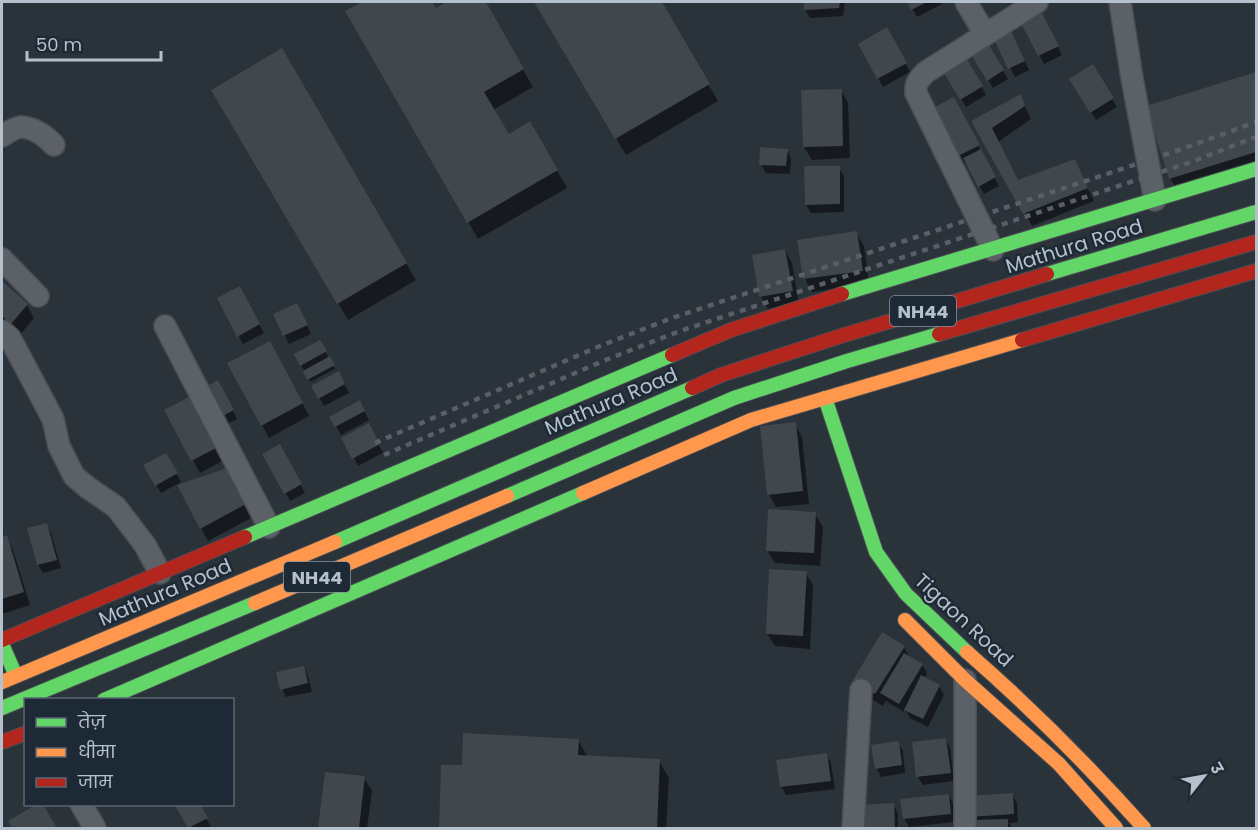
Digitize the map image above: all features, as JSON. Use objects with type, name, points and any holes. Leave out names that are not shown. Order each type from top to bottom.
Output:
[{"type":"main road","points":[[16,676],[2,642],[731,330],[793,309],[1257,169]]},
{"type":"main road","name":"Mathura Road","points":[[2,682],[357,533],[721,375],[841,336],[1257,212]]},
{"type":"main road","name":"NH44","points":[[37,698],[734,398],[847,361],[1257,242]]},
{"type":"main road","points":[[106,698],[751,420],[808,409],[825,398],[1257,271]]},
{"type":"main road","name":"Tigaon Road","points":[[825,398],[876,552],[886,571],[923,613],[1056,733],[1144,828]]},
{"type":"main road","name":"Tigaon Road","points":[[898,614],[965,680],[1059,764],[1116,828]]},
{"type":"main road","name":"NH44","points":[[2,708],[21,705]]},
{"type":"main road","points":[[2,742],[24,734]]},
{"type":"street","points":[[966,2],[985,34]]},
{"type":"street","points":[[993,250],[916,93],[916,86],[919,78],[926,72],[1037,2]]},
{"type":"street","points":[[1120,2],[1155,200]]},
{"type":"street","points":[[2,136],[19,127],[37,132],[46,137],[54,146]]},
{"type":"street","points":[[2,259],[38,296]]},
{"type":"street","points":[[165,326],[269,527]]},
{"type":"street","points":[[2,331],[10,339],[53,419],[59,446],[74,476],[116,507],[145,545],[160,573]]},
{"type":"street","points":[[965,680],[965,828]]},
{"type":"street","points":[[853,828],[861,690]]},
{"type":"street","points":[[82,806],[96,828]]},
{"type":"building","points":[[362,2],[432,2],[436,8],[446,2],[486,2],[524,69],[484,92],[509,134],[530,121],[558,170],[467,223],[345,11]]},
{"type":"building","points":[[534,2],[662,2],[710,84],[615,139]]},
{"type":"building","points":[[804,2],[840,2],[839,8],[804,10]]},
{"type":"building","points":[[907,2],[927,2],[911,10]]},
{"type":"building","points":[[1042,13],[1059,46],[1038,56],[1021,23]]},
{"type":"building","points":[[887,27],[907,63],[877,79],[858,44]]},
{"type":"building","points":[[1011,31],[1025,61],[1008,69],[994,39]]},
{"type":"building","points":[[989,45],[1004,70],[987,81],[972,56]]},
{"type":"building","points":[[282,48],[407,263],[337,304],[211,90]]},
{"type":"building","points":[[967,59],[983,86],[960,100],[944,73]]},
{"type":"building","points":[[1093,64],[1114,98],[1090,113],[1069,79]]},
{"type":"building","points":[[1256,72],[1256,152],[1169,179],[1146,106]]},
{"type":"building","points":[[842,89],[843,146],[803,147],[801,90]]},
{"type":"building","points":[[1021,94],[1025,106],[992,128],[1018,180],[1075,159],[1088,188],[1023,214],[971,121]]},
{"type":"building","points":[[954,97],[980,145],[958,156],[933,108]]},
{"type":"building","points":[[760,147],[788,149],[786,166],[759,165]]},
{"type":"building","points":[[981,149],[996,177],[978,187],[963,158]]},
{"type":"building","points":[[804,166],[840,166],[840,204],[805,205]]},
{"type":"building","points":[[857,231],[863,271],[803,279],[797,240]]},
{"type":"building","points":[[785,249],[793,291],[759,297],[752,255]]},
{"type":"building","points":[[2,281],[28,304],[11,324],[2,316]]},
{"type":"building","points":[[240,286],[260,324],[237,337],[217,298]]},
{"type":"building","points":[[297,303],[308,325],[283,336],[273,314]]},
{"type":"building","points":[[320,340],[327,351],[300,366],[294,354]]},
{"type":"building","points":[[270,341],[303,403],[261,426],[227,363]]},
{"type":"building","points":[[330,356],[335,365],[307,380],[303,371]]},
{"type":"building","points":[[339,371],[345,384],[318,399],[311,386]]},
{"type":"building","points":[[218,380],[234,410],[215,420],[200,390]]},
{"type":"building","points":[[189,397],[216,448],[191,461],[164,410]]},
{"type":"building","points":[[360,400],[365,411],[335,427],[329,417]]},
{"type":"building","points":[[796,422],[803,491],[767,495],[760,426]]},
{"type":"building","points":[[369,423],[380,444],[352,459],[341,438]]},
{"type":"building","points":[[280,444],[302,484],[284,494],[262,454]]},
{"type":"building","points":[[166,453],[178,473],[155,486],[143,465]]},
{"type":"building","points":[[227,468],[246,504],[200,529],[177,485]]},
{"type":"building","points":[[768,509],[816,512],[814,553],[766,551]]},
{"type":"building","points":[[47,523],[57,560],[37,565],[27,528]]},
{"type":"building","points":[[7,535],[24,592],[2,599],[2,537]]},
{"type":"building","points":[[769,569],[807,571],[803,636],[766,634]]},
{"type":"building","points":[[882,632],[905,646],[875,694],[853,680]]},
{"type":"building","points":[[904,653],[923,664],[899,704],[880,693]]},
{"type":"building","points":[[304,666],[308,683],[280,690],[276,672]]},
{"type":"building","points":[[921,675],[940,685],[923,719],[904,710]]},
{"type":"building","points":[[463,733],[579,739],[578,755],[660,759],[657,828],[439,828],[441,765],[462,765]]},
{"type":"building","points":[[946,738],[951,773],[916,777],[912,742]]},
{"type":"building","points":[[899,741],[902,765],[875,769],[871,745]]},
{"type":"building","points":[[827,753],[831,781],[780,787],[776,760]]},
{"type":"building","points":[[325,772],[365,776],[359,828],[318,828]]},
{"type":"building","points":[[1013,793],[1014,814],[969,817],[967,796]]},
{"type":"building","points":[[949,794],[951,814],[903,819],[900,799]]},
{"type":"building","points":[[894,803],[895,828],[857,828],[856,805]]},
{"type":"building","points":[[34,806],[44,806],[57,828],[12,828],[8,821]]},
{"type":"building","points":[[175,806],[201,806],[208,818],[188,828]]},
{"type":"building","points":[[1008,819],[1008,828],[967,828],[967,820]]},
{"type":"railway","points":[[375,443],[600,346],[672,318],[1182,149],[1256,122]]},
{"type":"railway","points":[[384,455],[608,359],[680,331],[1191,162],[1256,137]]},
{"type":"traffic: fast","points":[[842,294],[1256,169]]},
{"type":"traffic: fast","points":[[1047,274],[1256,212]]},
{"type":"traffic: fast","points":[[507,496],[734,398],[939,334]]},
{"type":"traffic: fast","points":[[245,537],[672,355]]},
{"type":"traffic: fast","points":[[335,542],[692,388]]},
{"type":"traffic: fast","points":[[825,398],[876,552],[906,594],[967,652]]},
{"type":"traffic: fast","points":[[109,698],[583,493]]},
{"type":"traffic: fast","points":[[26,698],[255,603]]},
{"type":"traffic: fast","points":[[2,644],[16,676]]},
{"type":"traffic: fast","points":[[2,708],[24,699]]},
{"type":"traffic: slow","points":[[583,493],[751,420],[1022,340]]},
{"type":"traffic: slow","points":[[255,603],[507,496]]},
{"type":"traffic: slow","points":[[2,682],[335,542]]},
{"type":"traffic: slow","points":[[905,620],[965,680],[1059,764],[1116,828]]},
{"type":"traffic: slow","points":[[967,652],[1058,737],[1144,828]]},
{"type":"traffic: jam","points":[[939,334],[1256,242]]},
{"type":"traffic: jam","points":[[1022,340],[1256,271]]},
{"type":"traffic: jam","points":[[692,388],[721,375],[841,336],[1047,274]]},
{"type":"traffic: jam","points":[[672,355],[731,330],[842,294]]},
{"type":"traffic: jam","points":[[2,640],[245,537]]},
{"type":"traffic: jam","points":[[2,742],[24,734]]}]
